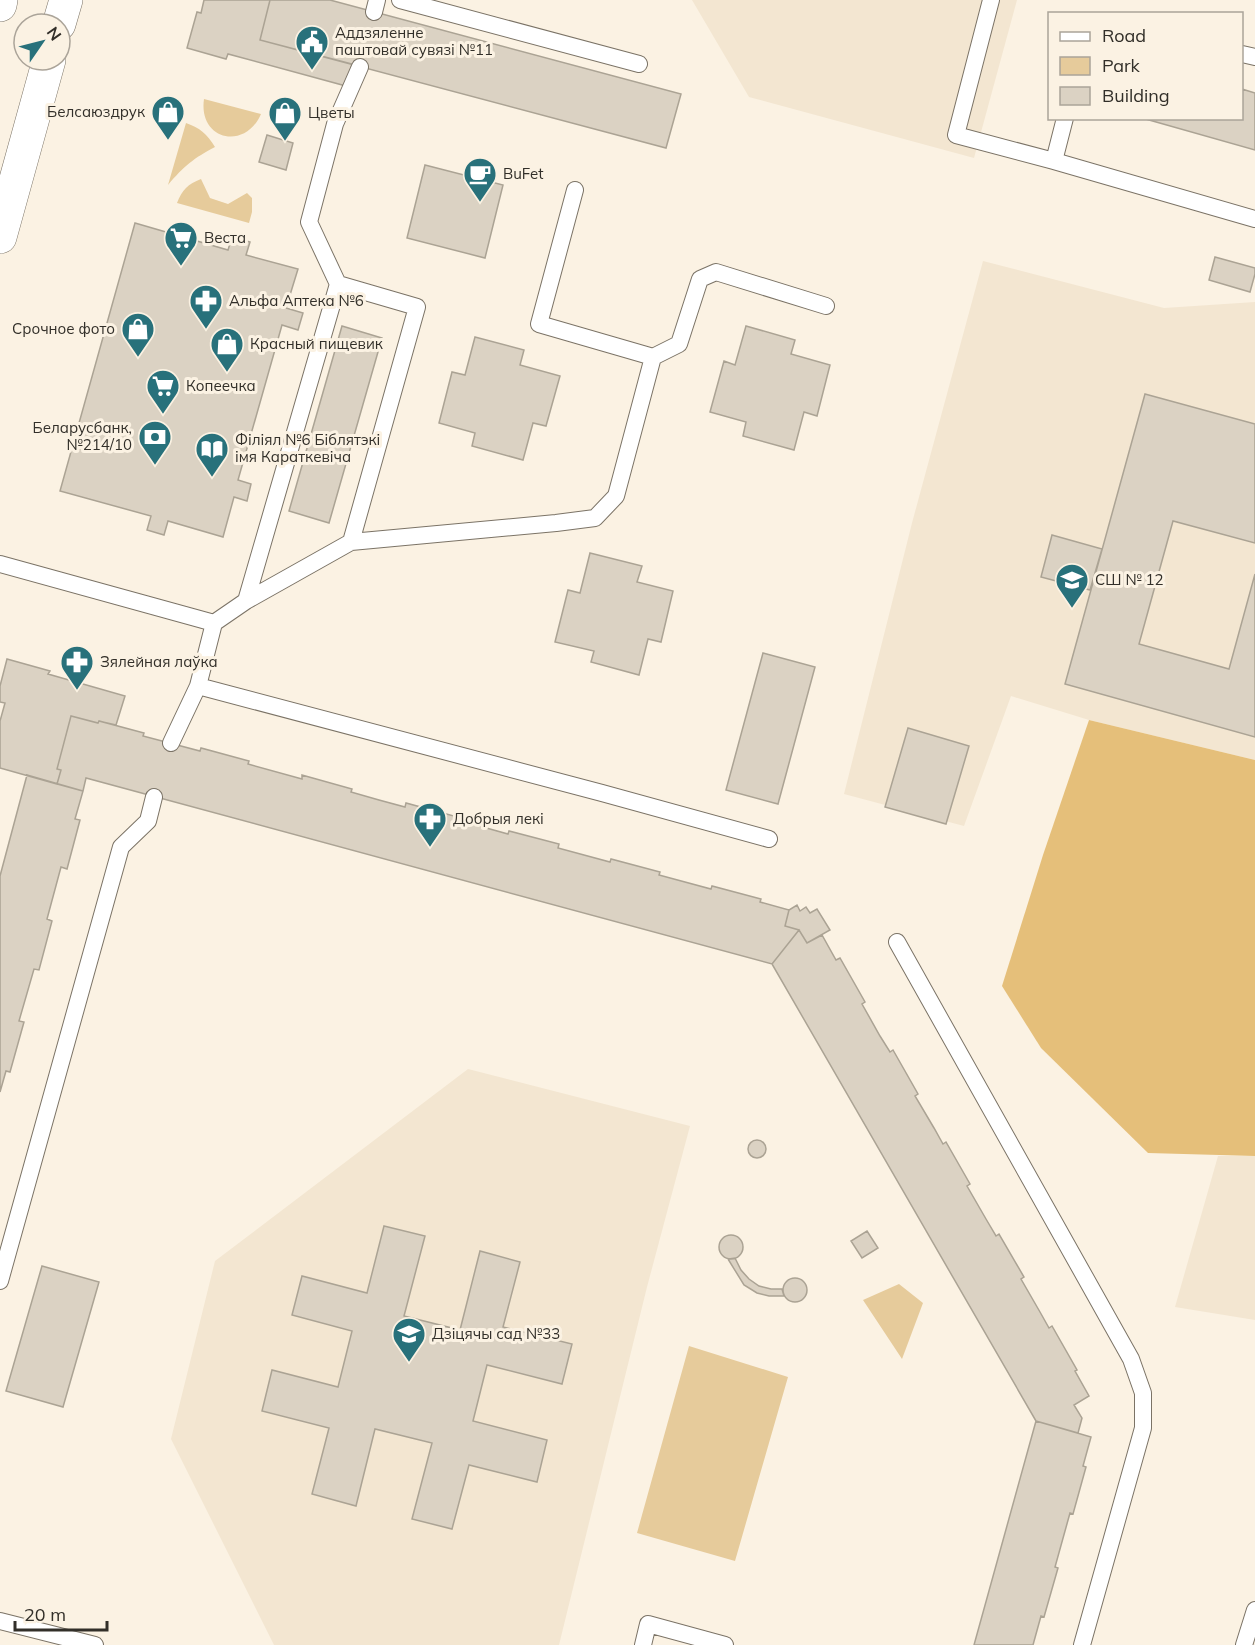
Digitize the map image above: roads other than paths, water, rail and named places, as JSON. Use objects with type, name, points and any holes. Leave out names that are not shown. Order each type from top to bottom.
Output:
[{"type":"main road","points":[[0,5],[1,0]]},
{"type":"main road","points":[[0,237],[46,72]]},
{"type":"lane","points":[[400,0],[639,64]]},
{"type":"lane","points":[[991,0],[956,135],[1255,219]]},
{"type":"lane","points":[[246,601],[338,284],[309,222],[335,124],[360,66]]},
{"type":"lane","points":[[1054,161],[1064,120]]},
{"type":"lane","points":[[575,190],[539,324],[653,357],[679,344],[700,279],[716,272],[825,306]]},
{"type":"lane","points":[[338,284],[417,307],[351,542]]},
{"type":"lane","points":[[171,743],[198,686],[214,623],[246,601],[351,542],[595,518],[616,496],[653,357]]},
{"type":"lane","points":[[0,564],[214,623]]},
{"type":"lane","points":[[198,686],[769,839]]},
{"type":"lane","points":[[0,1281],[121,847],[148,821],[154,797]]},
{"type":"lane","points":[[897,942],[1131,1359],[1143,1393],[1143,1428],[1082,1645]]},
{"type":"lane","points":[[1244,1645],[1255,1610]]},
{"type":"lane","points":[[0,1621],[95,1645]]},
{"type":"lane","points":[[643,1645],[648,1624],[725,1645]]},
{"type":"place","name":"Аддзяленне паштовай сувязі №11","points":[[312,71]]},
{"type":"place","name":"Белсаюздрук","points":[[168,141]]},
{"type":"place","name":"Цветы","points":[[285,142]]},
{"type":"place","name":"BuFet","points":[[480,203]]},
{"type":"place","name":"Веста","points":[[181,267]]},
{"type":"place","name":"Альфа Аптека №6","points":[[206,330]]},
{"type":"place","name":"Срочное фото","points":[[138,358]]},
{"type":"place","name":"Красный пищевик","points":[[227,373]]},
{"type":"place","name":"Копеечка","points":[[163,415]]},
{"type":"place","name":"Беларусбанк, №214/10","points":[[155,466]]},
{"type":"place","name":"Філіял №6 Біблятэкі імя Караткевіча","points":[[212,478]]},
{"type":"place","name":"СШ № 12","points":[[1072,609]]},
{"type":"place","name":"Зялейная лаўка","points":[[77,691]]},
{"type":"place","name":"Добрыя лекі","points":[[430,848]]},
{"type":"place","name":"Дзіцячы сад №33","points":[[409,1363]]}]
